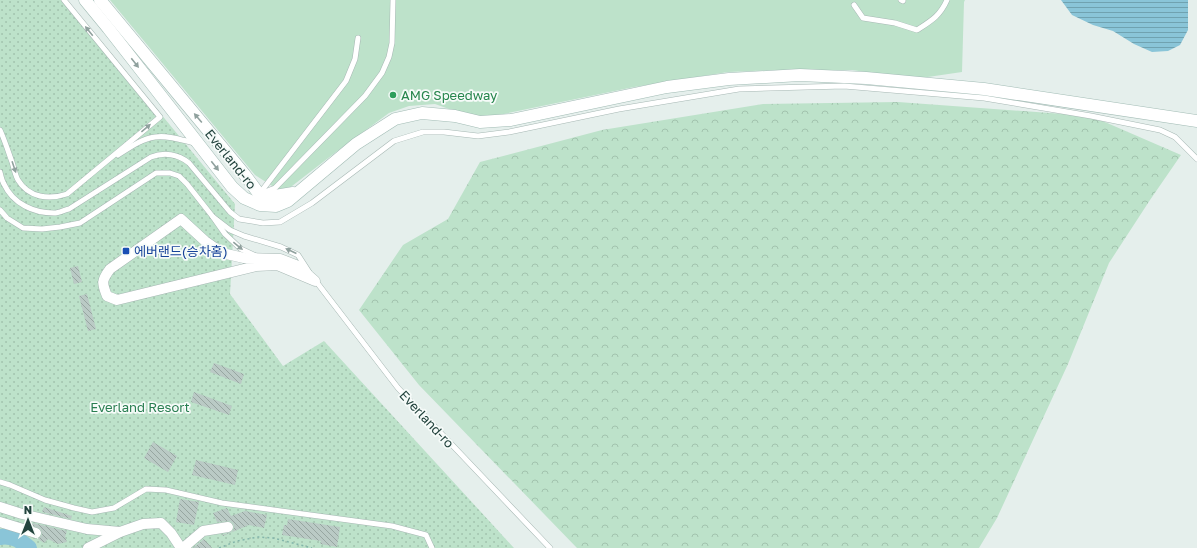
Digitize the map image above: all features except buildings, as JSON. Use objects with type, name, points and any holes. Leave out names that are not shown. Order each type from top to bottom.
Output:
[{"type":"street","name":"Everland-ro","points":[[85,0],[232,187],[244,198],[260,206],[276,206],[288,201],[298,192]]},
{"type":"street","name":"Everland-ro","points":[[100,0],[245,175],[259,194],[269,197],[298,192]]},
{"type":"street","points":[[298,192],[356,144],[395,119],[422,113],[455,116],[480,122],[511,120],[666,87],[729,79],[800,76],[866,78],[984,89],[1197,121]]},
{"type":"street","points":[[181,219],[205,241],[222,253],[244,258],[280,260],[298,266],[315,281],[278,265],[256,266],[117,300],[107,296],[103,286],[103,277],[110,269],[181,219]]},
{"type":"street","points":[[0,507],[87,530],[120,532]]},
{"type":"street","points":[[0,522],[36,533]]},
{"type":"street","points":[[88,548],[120,532],[143,524],[162,524],[182,548],[203,531],[228,527]]},
{"type":"lane","points":[[0,130],[18,179],[30,192],[38,196],[50,197],[67,194],[160,117],[64,0]]},
{"type":"lane","points":[[259,194],[275,188],[365,96],[382,73],[389,57],[392,43],[393,0]]},
{"type":"lane","points":[[854,5],[863,18],[895,23],[917,30],[933,20],[947,0]]},
{"type":"lane","points":[[259,194],[346,81],[355,59],[358,38]]},
{"type":"lane","points":[[0,172],[4,185],[11,195],[20,203],[31,210],[55,213],[69,209],[151,157],[159,154],[176,156],[183,158],[189,163],[230,212],[239,219],[263,223],[280,222],[312,203],[394,141],[423,132],[444,132],[478,136],[509,132],[619,109],[739,89],[844,86],[984,98],[1091,116],[1160,130],[1175,138],[1197,159]]},
{"type":"lane","points":[[105,162],[141,141],[154,137],[168,137],[198,144]]},
{"type":"lane","points":[[0,210],[7,218],[23,228],[60,227],[80,223],[156,173],[170,173],[179,176],[213,216],[225,234],[241,249],[278,265]]},
{"type":"lane","name":"Everland-ro","points":[[213,216],[230,230],[244,236],[281,247],[298,255],[315,281],[398,388],[550,548]]},
{"type":"lane","points":[[0,482],[45,500],[92,512],[114,508],[146,489],[166,490],[222,503],[392,526],[426,535],[432,548]]},
{"type":"path","points":[[219,548],[237,541],[258,537],[273,538],[312,548]]},
{"type":"green space","name":"Everland Resort","points":[[0,0],[67,0],[235,204],[230,294],[283,366],[324,341],[514,548],[0,548]]},
{"type":"green space","name":"AMG Speedway","points":[[110,0],[965,0],[962,72],[914,79],[852,70],[728,72],[634,87],[484,118],[435,104],[409,106],[389,113],[283,193],[255,175]]},
{"type":"green space","points":[[898,102],[1091,116],[1181,155],[1109,263],[1068,364],[997,518],[979,548],[577,548],[419,385],[359,310],[403,245],[448,219],[480,162],[602,130],[763,104]]},
{"type":"water","points":[[1061,0],[1188,0],[1188,30],[1180,45],[1168,51],[1152,52],[1134,44],[1113,31],[1093,25],[1072,15]]},
{"type":"waterway","points":[[0,537],[16,539],[29,548]]},
{"type":"place","name":"AMG Speedway","points":[[393,95]]},
{"type":"place","name":"에버랜드(승차홈)","points":[[126,251]]}]
